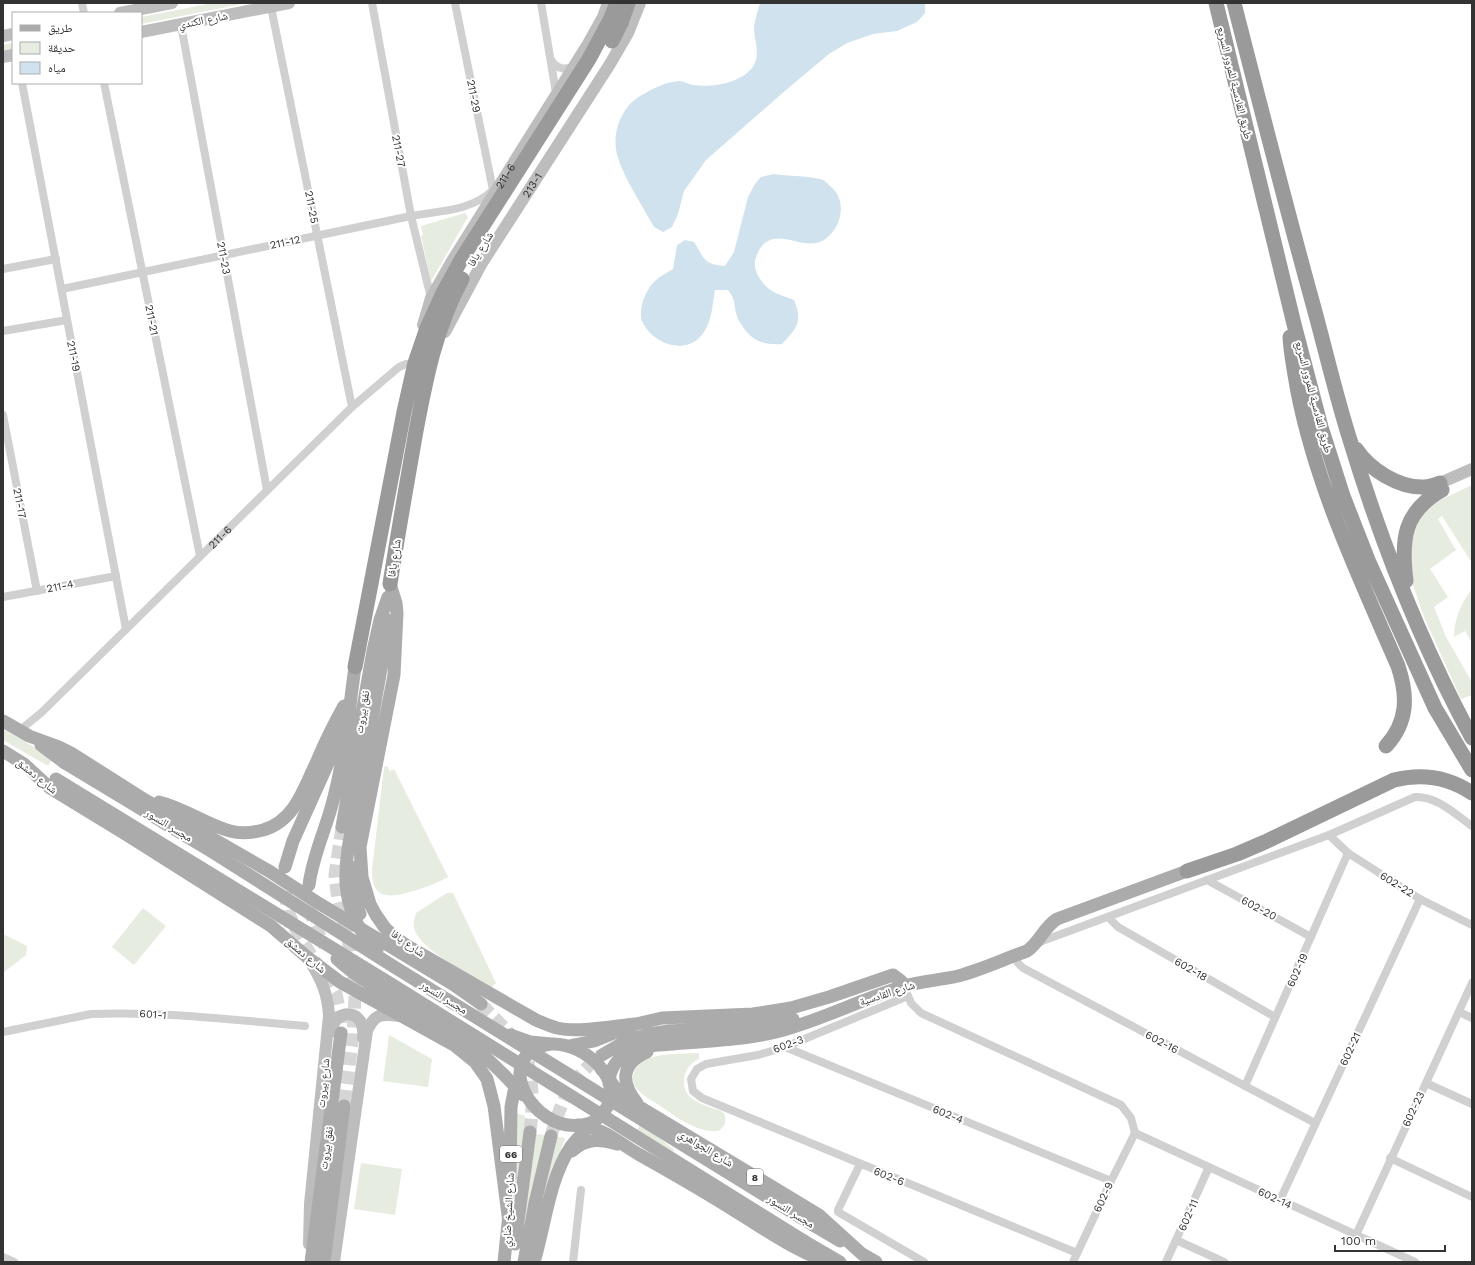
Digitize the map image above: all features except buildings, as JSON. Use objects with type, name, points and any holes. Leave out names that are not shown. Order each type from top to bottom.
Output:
[{"type":"highway","name":"شارع يافا","points":[[556,121],[601,39],[616,3]]},
{"type":"highway","name":"شارع يافا","points":[[389,591],[402,508],[420,363],[426,328],[461,260],[611,43],[621,23],[628,3]]},
{"type":"highway","name":"طريق القادسية للمرور السريع","points":[[1216,3],[1294,324],[1321,427],[1343,496],[1368,560],[1435,708],[1472,770]]},
{"type":"highway","name":"طريق القادسية للمرور السريع","points":[[1234,3],[1280,187],[1350,440],[1382,535],[1408,602],[1452,700],[1472,738]]},
{"type":"highway","points":[[1294,324],[1290,334],[1290,340],[1296,381],[1308,437],[1336,520],[1403,681],[1404,705],[1400,726],[1386,746]]},
{"type":"highway","name":"شارع يافا","points":[[354,667],[405,405],[420,363]]},
{"type":"highway","points":[[1350,440],[1366,462],[1389,478],[1401,483],[1419,487],[1441,487]]},
{"type":"highway","points":[[1408,602],[1403,557],[1405,536],[1413,517],[1419,508],[1441,487]]},
{"type":"highway","points":[[1187,871],[1237,854],[1265,842],[1394,780],[1417,776],[1439,778],[1456,784],[1472,793]]},
{"type":"main road","name":"شارع الكندي","points":[[125,12],[172,3]]},
{"type":"main road","name":"شارع الكندي","points":[[142,32],[289,3]]},
{"type":"main road","name":"211-6","points":[[420,363],[426,312],[431,298],[497,185],[588,44],[603,17],[608,3]]},
{"type":"main road","name":"213-1","points":[[420,363],[444,334],[482,263],[610,64],[628,33],[640,3]]},
{"type":"main road","points":[[1441,487],[1472,469]]},
{"type":"main road","points":[[1441,487],[1472,477]]},
{"type":"main road","points":[[389,591],[382,663],[345,869],[347,896],[350,908],[361,931],[377,951],[396,968]]},
{"type":"main road","name":"نفق بيروت","points":[[342,827],[372,652],[389,591]]},
{"type":"main road","name":"شارع يافا","points":[[389,591],[396,603],[397,614],[394,675],[360,847],[362,878],[370,904],[376,916],[385,928],[409,947],[547,1025],[572,1030],[636,1024]]},
{"type":"main road","name":"نفق بيروت","points":[[286,867],[293,841],[329,761],[354,667]]},
{"type":"main road","name":"شارع يافا","points":[[309,885],[313,863],[336,789],[354,667]]},
{"type":"main road","points":[[145,800],[175,807],[229,831],[249,832],[269,828],[280,822],[290,813],[298,801],[328,736],[344,706]]},
{"type":"main road","points":[[3,721],[24,733],[71,753],[145,800],[269,872],[454,985],[481,1004]]},
{"type":"main road","name":"مجسر النسور","points":[[24,733],[65,763],[214,853],[396,968],[862,1254]]},
{"type":"main road","name":"شارع دمشق","points":[[3,750],[16,758],[50,788],[271,926],[307,957],[340,982],[401,1016],[454,1037],[487,1079],[494,1106],[509,1222]]},
{"type":"main road","name":"مجسر النسور","points":[[16,758],[56,779],[388,982],[840,1262]]},
{"type":"main road","points":[[360,847],[355,875],[355,897],[361,917],[366,927],[374,937]]},
{"type":"main road","name":"شارع القادسية","points":[[606,1076],[615,1064],[624,1056],[645,1047],[735,1038],[775,1032],[832,1012],[961,976],[1027,951],[1036,944],[1044,930],[1057,918],[1187,871]]},
{"type":"main road","points":[[315,901],[353,933],[389,959],[507,1034],[530,1042],[569,1046],[585,1053],[594,1060],[606,1076],[610,1094],[608,1105],[588,1123],[564,1160],[548,1207],[534,1262]]},
{"type":"main road","name":"شارع بيروت","points":[[307,957],[318,974],[326,994],[329,1016],[310,1204],[310,1262]]},
{"type":"main road","points":[[337,959],[355,974],[454,1037],[494,1065],[532,1105],[545,1116],[555,1122],[566,1125],[588,1123],[799,1250],[828,1262]]},
{"type":"main road","name":"شارع القادسية","points":[[569,1046],[594,1041],[636,1024],[655,1019],[676,1016],[733,1015],[785,1009],[810,1003],[893,975],[901,981],[906,991]]},
{"type":"main road","points":[[602,1054],[626,1041],[649,1034],[762,1025],[832,1012]]},
{"type":"main road","points":[[327,1044],[333,1022],[337,1018],[348,1014],[353,1016],[362,1023],[364,1028],[362,1058]]},
{"type":"main road","points":[[334,1262],[367,1031],[374,1018],[380,1015],[401,1016]]},
{"type":"main road","name":"نفق بيروت","points":[[310,1262],[341,1034]]},
{"type":"main road","points":[[454,1037],[473,1052],[494,1065],[505,1080],[508,1090],[511,1122]]},
{"type":"main road","points":[[532,1105],[525,1096],[520,1082],[522,1064],[528,1054],[532,1051],[542,1046],[551,1044]]},
{"type":"main road","points":[[642,1109],[628,1091],[625,1081],[627,1071],[631,1063],[638,1056],[669,1044]]},
{"type":"main road","points":[[473,1052],[483,1068],[487,1079]]},
{"type":"main road","name":"شارع الشيخ ضاري","points":[[504,1262],[509,1222],[512,1097],[514,1086],[522,1064]]},
{"type":"main road","name":"شارع الجواهري","points":[[606,1076],[617,1092],[623,1097],[819,1215],[862,1254],[876,1262]]},
{"type":"main road","points":[[626,1146],[614,1132],[612,1118],[614,1112],[618,1107],[623,1105],[629,1105],[642,1109]]},
{"type":"main road","name":"نفق بيروت","points":[[324,1262],[344,1106]]},
{"type":"main road","points":[[513,1262],[530,1132]]},
{"type":"main road","points":[[524,1262],[534,1203],[551,1136]]},
{"type":"main road","points":[[564,1160],[576,1148],[590,1140],[604,1141],[626,1146]]},
{"type":"street","name":"211-27","points":[[372,3],[411,216],[431,298]]},
{"type":"street","name":"211-29","points":[[456,3],[497,185]]},
{"type":"street","points":[[541,3],[556,93]]},
{"type":"street","points":[[635,17],[641,12],[646,3]]},
{"type":"street","name":"211-25","points":[[271,7],[352,407]]},
{"type":"street","name":"211-23","points":[[181,25],[267,490]]},
{"type":"street","points":[[551,60],[561,69],[574,66]]},
{"type":"street","name":"211-19","points":[[22,84],[126,628]]},
{"type":"street","name":"211-21","points":[[104,84],[200,556]]},
{"type":"street","name":"211-12","points":[[62,289],[411,216],[468,206],[481,200],[497,185]]},
{"type":"street","points":[[3,269],[56,259]]},
{"type":"street","points":[[3,331],[67,320]]},
{"type":"street","name":"211-6","points":[[24,733],[41,713],[126,628],[352,407],[399,367],[406,364],[420,363]]},
{"type":"street","name":"211-17","points":[[3,415],[37,591]]},
{"type":"street","name":"211-4","points":[[3,597],[116,576]]},
{"type":"street","points":[[1036,944],[1329,835],[1409,799],[1421,797],[1433,799],[1472,826]]},
{"type":"street","name":"602-22","points":[[1329,835],[1348,853],[1420,899],[1472,925]]},
{"type":"street","name":"602-19","points":[[1245,1086],[1348,853]]},
{"type":"street","name":"602-20","points":[[1207,880],[1311,937]]},
{"type":"street","name":"602-21","points":[[1280,1200],[1420,899]]},
{"type":"street","name":"602-18","points":[[1108,917],[1118,927],[1275,1017]]},
{"type":"street","name":"602-16","points":[[1014,956],[1023,968],[1315,1123]]},
{"type":"street","name":"602-23","points":[[1356,1235],[1390,1158],[1472,983]]},
{"type":"street","points":[[906,991],[911,1003],[920,1013],[1121,1105],[1131,1118],[1135,1133]]},
{"type":"street","name":"602-3","points":[[702,1098],[693,1091],[691,1085],[697,1069],[706,1064],[758,1055],[785,1047],[906,991]]},
{"type":"street","points":[[1459,1012],[1472,1018]]},
{"type":"street","name":"601-1","points":[[3,1032],[91,1014],[105,1013],[145,1013],[305,1026]]},
{"type":"street","name":"602-4","points":[[785,1047],[1111,1181]]},
{"type":"street","points":[[1426,1083],[1472,1104]]},
{"type":"street","name":"602-6","points":[[702,1098],[1077,1253]]},
{"type":"street","name":"602-14","points":[[1135,1133],[1415,1262]]},
{"type":"street","name":"602-9","points":[[1073,1262],[1135,1133]]},
{"type":"street","points":[[1390,1158],[1472,1197]]},
{"type":"street","points":[[860,1164],[838,1210],[839,1213],[924,1262]]},
{"type":"street","name":"602-11","points":[[1166,1262],[1209,1167]]},
{"type":"street","points":[[573,1262],[581,1190]]},
{"type":"street","points":[[1176,1240],[1224,1262]]},
{"type":"street","points":[[3,1257],[14,1262]]},
{"type":"green space","points":[[213,3],[247,3],[142,24],[142,17]]},
{"type":"green space","points":[[12,43],[12,49],[3,51],[3,45]]},
{"type":"green space","points":[[465,213],[468,217],[431,281],[421,236],[423,235],[421,226]]},
{"type":"green space","points":[[1472,485],[1472,563],[1442,516],[1438,519],[1456,550],[1430,569],[1448,597],[1434,607],[1446,637],[1472,682],[1472,695],[1461,699],[1424,617],[1409,574],[1413,528],[1430,505]]},
{"type":"green space","points":[[1472,589],[1472,643],[1465,631],[1454,637],[1454,631],[1459,612]]},
{"type":"green space","points":[[3,729],[53,758],[48,766],[3,740]]},
{"type":"green space","points":[[387,766],[390,771],[394,769],[448,877],[416,890],[397,895],[382,894],[377,890],[373,880],[372,870],[384,767]]},
{"type":"green space","points":[[447,893],[453,893],[496,983],[492,987],[448,962],[436,953],[418,936],[414,928],[416,913]]},
{"type":"green space","points":[[143,908],[166,926],[134,965],[112,947]]},
{"type":"green space","points":[[3,934],[27,946],[26,955],[3,973]]},
{"type":"green space","points":[[389,1035],[432,1059],[428,1087],[383,1081]]},
{"type":"green space","points":[[699,1053],[699,1059],[693,1062],[686,1072],[684,1084],[689,1096],[694,1100],[724,1113],[725,1124],[718,1131],[701,1129],[678,1118],[641,1093],[634,1084],[633,1075],[635,1070],[645,1060],[655,1056],[667,1054]]},
{"type":"green space","points":[[516,1113],[525,1116],[525,1130],[509,1245],[515,1171]]},
{"type":"green space","points":[[641,1122],[674,1150],[671,1155],[635,1134]]},
{"type":"green space","points":[[536,1134],[545,1135],[524,1224]]},
{"type":"green space","points":[[557,1137],[565,1138],[536,1227]]},
{"type":"green space","points":[[361,1163],[402,1169],[395,1215],[354,1209]]},
{"type":"water","points":[[760,3],[925,3],[925,13],[917,22],[897,31],[873,34],[847,43],[829,54],[706,160],[684,191],[678,214],[672,227],[663,232],[654,227],[621,167],[615,141],[620,119],[634,100],[664,84],[683,81],[700,86],[717,85],[733,81],[747,73],[755,63],[757,54],[754,27]]},
{"type":"water","points":[[774,174],[823,180],[836,192],[841,206],[839,221],[830,235],[824,240],[810,244],[781,239],[768,241],[761,247],[755,260],[757,274],[762,282],[772,291],[794,300],[798,314],[795,329],[782,344],[760,342],[747,332],[739,320],[734,300],[728,290],[715,290],[709,322],[699,338],[692,343],[677,346],[654,337],[644,325],[641,318],[643,302],[646,293],[655,281],[673,269],[677,245],[685,240],[694,242],[706,260],[713,264],[725,266],[734,252],[748,197],[755,184],[761,177]]},
{"type":"tunnel","points":[[342,827],[335,875],[338,901],[352,960],[355,997],[353,1035],[344,1106]]},
{"type":"tunnel","points":[[285,891],[288,912],[299,936],[336,994],[340,1012],[341,1033]]},
{"type":"tunnel","points":[[310,907],[312,917],[325,946]]},
{"type":"tunnel","points":[[481,1004],[516,1040]]},
{"type":"tunnel","points":[[551,1136],[559,1111],[568,1091],[590,1064],[601,1055]]},
{"type":"tunnel","points":[[528,1062],[532,1097],[530,1132]]}]
